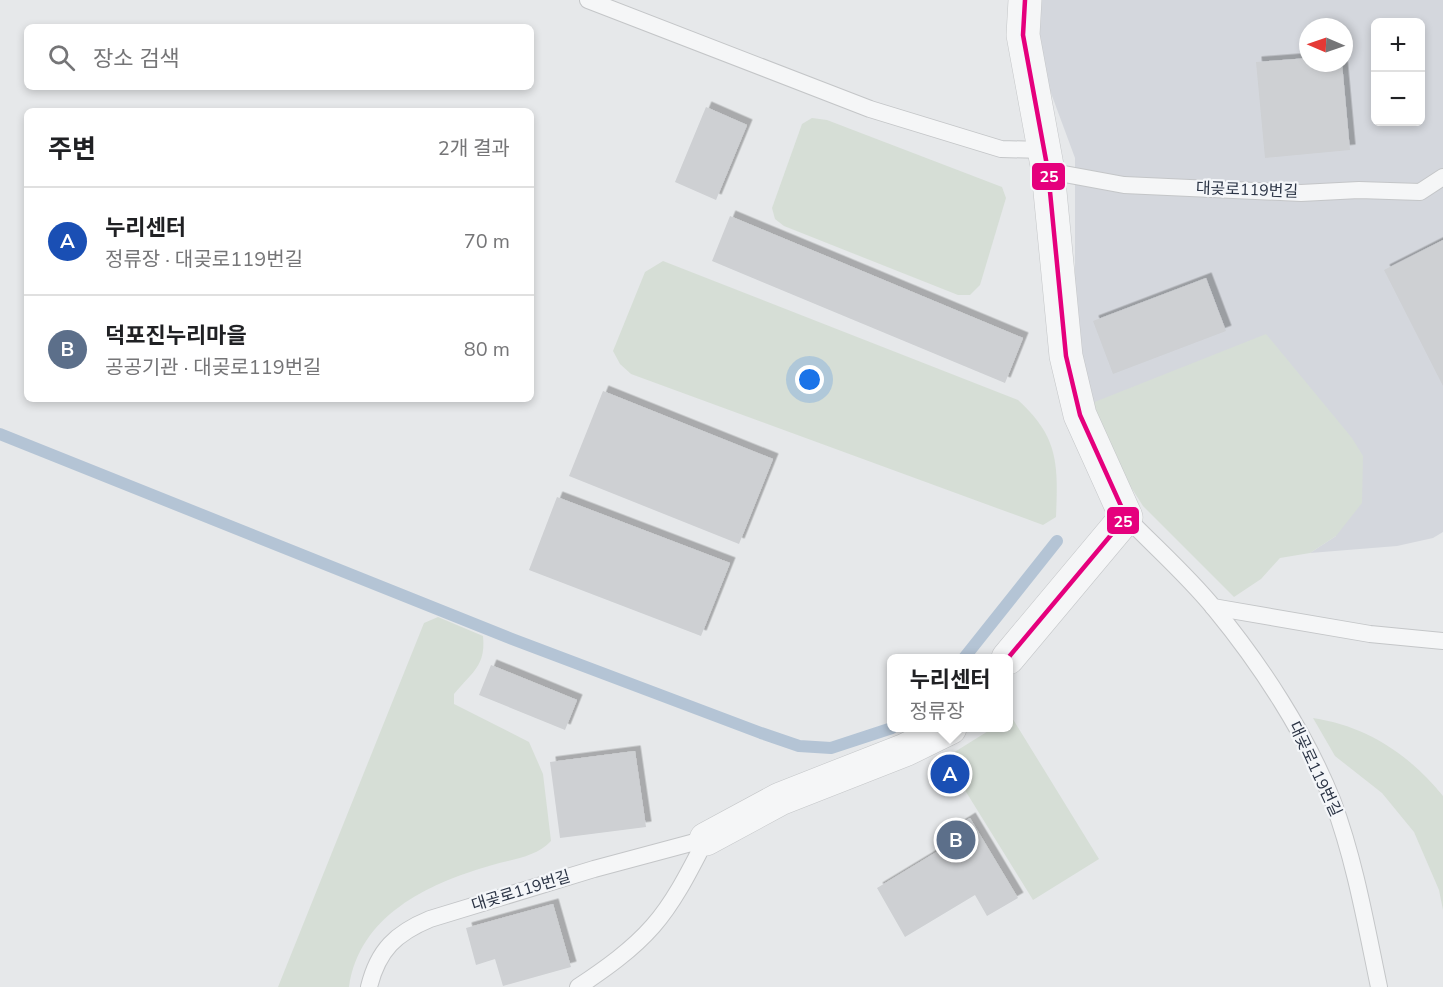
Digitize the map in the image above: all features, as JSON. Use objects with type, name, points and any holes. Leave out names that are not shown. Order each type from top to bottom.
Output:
[{"type":"street","name":"대곶로119번길","points":[[1025,0],[1023,35],[1046,160],[1066,356],[1080,415],[1126,517]]},
{"type":"street","points":[[1011,654],[1126,517]]},
{"type":"street","name":"대곶로119번길","points":[[706,839],[780,799],[905,750],[942,732]]},
{"type":"lane","points":[[588,0],[870,109],[1001,149],[1046,160]]},
{"type":"lane","name":"대곶로119번길","points":[[1046,160],[1124,185],[1301,193],[1359,190],[1420,192],[1443,177]]},
{"type":"lane","name":"대곶로119번길","points":[[1126,517],[1213,607],[1260,667],[1287,710],[1332,801],[1348,850],[1379,987]]},
{"type":"lane","points":[[1213,607],[1370,634],[1443,641]]},
{"type":"lane","points":[[578,987],[621,957],[654,925],[685,879],[706,839]]},
{"type":"lane","name":"대곶로119번길","points":[[369,987],[384,950],[405,930],[430,919],[539,885],[706,839]]},
{"type":"shaded area","points":[[1033,0],[1443,0],[1443,532],[1433,538],[1397,546],[1310,553],[1336,536],[1092,403],[1075,367],[1075,158],[1041,66]]},
{"type":"shaded area","points":[[812,118],[827,120],[1002,187],[1006,198],[980,285],[970,295],[958,295],[784,226],[775,219],[772,208],[802,124]]},
{"type":"shaded area","points":[[663,261],[1018,400],[1042,427],[1049,440],[1056,467],[1056,517],[1043,525],[631,374],[620,364],[613,351],[645,272]]},
{"type":"shaded area","points":[[1266,334],[1352,438],[1363,456],[1362,503],[1336,536],[1310,553],[1280,558],[1261,579],[1234,597],[1143,506],[1115,462],[1092,403]]},
{"type":"shaded area","points":[[438,617],[483,636],[480,662],[454,694],[454,704],[529,742],[543,774],[551,841],[530,855],[466,873],[442,883],[420,893],[400,907],[381,922],[366,941],[355,962],[349,987],[278,987],[424,623]]},
{"type":"shaded area","points":[[1313,718],[1351,728],[1385,744],[1416,767],[1443,796],[1443,910],[1439,890],[1414,832],[1382,793],[1335,756]]},
{"type":"shaded area","points":[[1013,719],[1099,859],[1033,900],[945,758],[987,732],[1013,732]]},
{"type":"building","points":[[1299,59],[1299,72],[1343,72],[1350,150],[1265,158],[1256,62]]},
{"type":"building","points":[[706,107],[747,125],[716,200],[675,182]]},
{"type":"building","points":[[730,216],[1023,338],[1005,383],[712,261]]},
{"type":"building","points":[[1443,240],[1443,386],[1384,270]]},
{"type":"building","points":[[1206,278],[1226,331],[1113,374],[1093,321]]},
{"type":"building","points":[[603,391],[773,459],[739,544],[569,476]]},
{"type":"building","points":[[557,497],[730,563],[701,636],[529,570]]},
{"type":"building","points":[[491,665],[577,700],[565,730],[479,695]]},
{"type":"building","points":[[635,751],[646,827],[560,838],[550,762]]},
{"type":"building","points":[[970,818],[1018,898],[987,916],[975,895],[905,937],[877,888],[943,848],[938,838]]},
{"type":"building","points":[[553,904],[571,967],[503,986],[495,959],[476,965],[466,928]]},
{"type":"waterway","points":[[0,434],[512,639],[799,746],[831,748],[887,730]]},
{"type":"waterway","points":[[967,654],[1057,541]]},
{"type":"transit line","name":"25","points":[[1011,654],[1126,517],[1080,415],[1066,356],[1048,171],[1023,35],[1025,0]]},
{"type":"place","name":"누리센터","points":[[950,774]]},
{"type":"place","name":"덕포진누리마을","points":[[956,840]]}]
